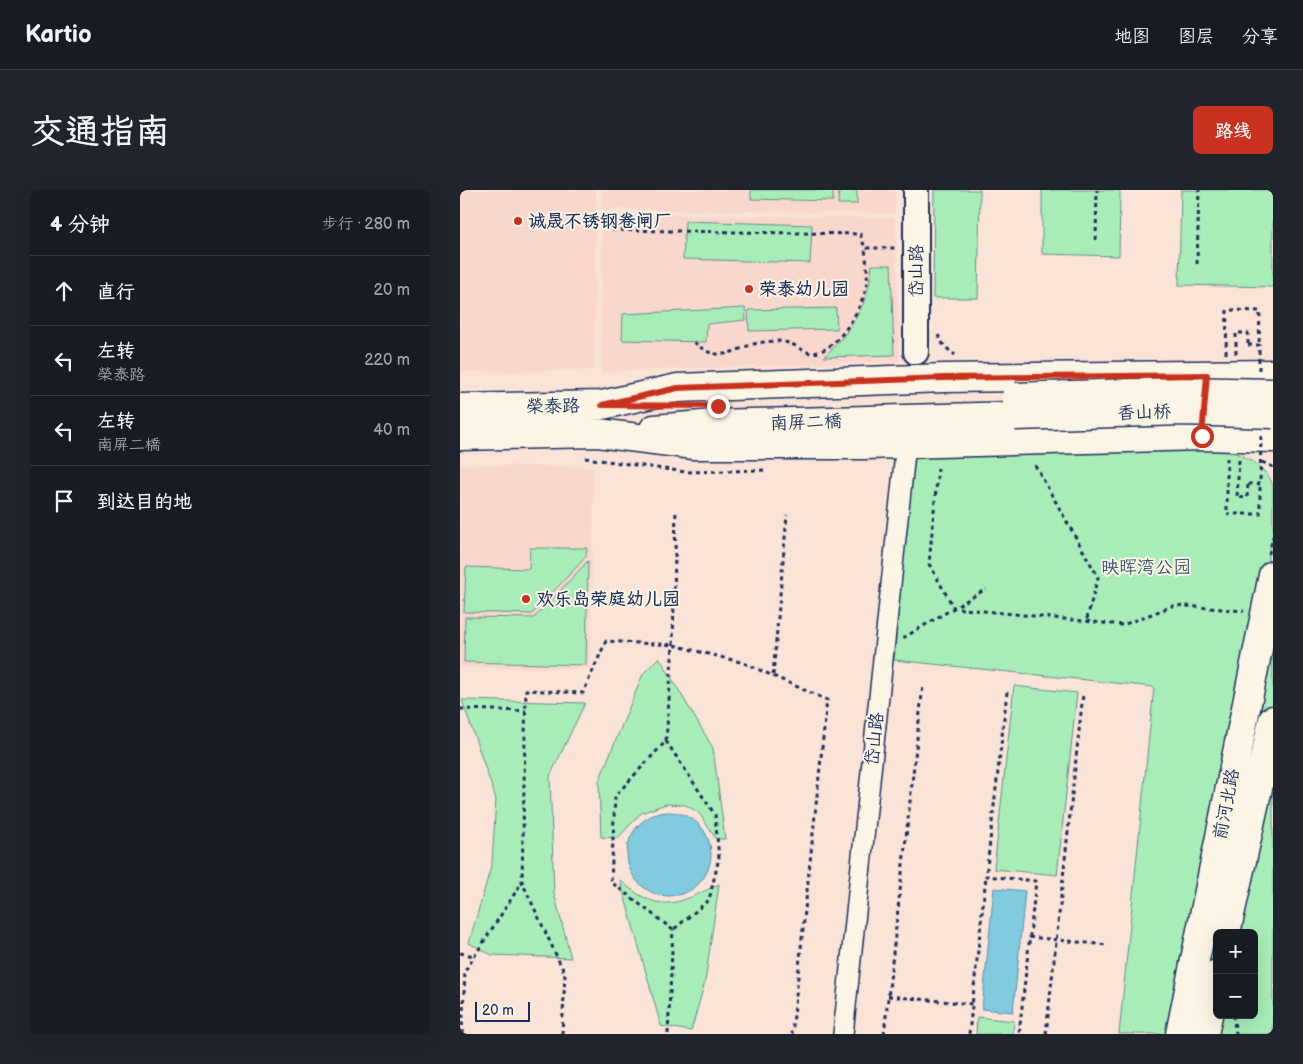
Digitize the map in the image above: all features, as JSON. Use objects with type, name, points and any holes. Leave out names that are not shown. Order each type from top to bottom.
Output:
[{"type":"main road","name":"榮泰路","points":[[460,408],[602,405],[678,388],[944,378],[1207,375],[1271,380]]},
{"type":"main road","points":[[1202,436],[1207,375]]},
{"type":"main road","name":"香山桥","points":[[1015,406],[1183,391],[1271,380]]},
{"type":"main road","name":"南屏二橋","points":[[602,405],[1015,406]]},
{"type":"main road","name":"香山桥","points":[[1015,406],[1183,411],[1271,429]]},
{"type":"main road","name":"南屏二橋","points":[[598,433],[1015,406]]},
{"type":"main road","points":[[460,436],[598,433],[694,446],[906,444],[1202,436],[1271,429]]},
{"type":"main road","name":"前河北路","points":[[1180,1034],[1273,575]]},
{"type":"main road","name":"前河北路","points":[[1227,929],[1273,720]]},
{"type":"main road","points":[[1204,1034],[1213,992]]},
{"type":"street","name":"岱山路","points":[[916,190],[916,352]]},
{"type":"street","points":[[895,380],[916,352],[944,378]]},
{"type":"street","name":"岱山路","points":[[843,1034],[906,444]]},
{"type":"path","points":[[1096,240],[1097,190]]},
{"type":"path","points":[[1197,264],[1199,190]]},
{"type":"path","points":[[612,230],[860,234],[865,248],[867,283],[861,306],[841,334],[825,350],[812,353],[778,340],[746,347],[730,354],[720,354],[703,351],[694,342]]},
{"type":"path","points":[[865,248],[916,249]]},
{"type":"path","points":[[1226,344],[1227,310],[1260,310],[1259,372],[1271,380]]},
{"type":"path","points":[[1236,360],[1236,333],[1248,333],[1248,345],[1259,345]]},
{"type":"path","points":[[1227,456],[1227,514],[1260,514],[1261,433],[1271,429]]},
{"type":"path","points":[[1239,457],[1237,497],[1247,498],[1248,484],[1260,484]]},
{"type":"path","points":[[1035,465],[1098,577],[1086,622]]},
{"type":"path","points":[[938,468],[929,564],[954,608]]},
{"type":"path","points":[[668,1034],[673,930],[709,900],[719,858],[714,815],[666,741],[673,645],[676,509]]},
{"type":"path","points":[[773,675],[787,515]]},
{"type":"path","points":[[884,650],[986,589]]},
{"type":"path","points":[[954,608],[1123,625],[1175,605],[1265,614]]},
{"type":"path","points":[[562,1034],[565,974],[522,882],[526,690],[583,693],[606,641],[673,645],[744,663],[828,700],[792,1034]]},
{"type":"path","points":[[884,1034],[923,685]]},
{"type":"path","points":[[969,1034],[1007,692]]},
{"type":"path","points":[[1046,1034],[1083,694]]},
{"type":"path","points":[[460,709],[526,711]]},
{"type":"path","points":[[666,741],[615,796],[611,882],[673,930]]},
{"type":"path","points":[[986,876],[1036,881],[1019,1034]]},
{"type":"path","points":[[462,1034],[465,971],[522,882]]},
{"type":"path","points":[[1029,937],[1108,945]]},
{"type":"path","points":[[460,953],[474,956]]},
{"type":"path","points":[[888,996],[972,1004]]},
{"type":"path","points":[[1234,1019],[1236,1034]]},
{"type":"shaded area","points":[[460,190],[596,190],[594,370],[460,372]]},
{"type":"shaded area","points":[[602,190],[895,190],[895,213],[601,209]]},
{"type":"shaded area","name":"荣泰幼儿园","points":[[602,214],[895,218],[900,361],[601,372]]},
{"type":"shaded area","name":"欢乐岛荣庭幼儿园","points":[[461,465],[594,467],[590,669],[460,667]]},
{"type":"green space","points":[[751,190],[833,190],[833,201],[751,199]]},
{"type":"green space","points":[[839,190],[857,190],[857,204],[838,204]]},
{"type":"green space","points":[[934,190],[980,190],[978,298],[933,298]]},
{"type":"green space","points":[[1042,190],[1120,190],[1119,256],[1042,254]]},
{"type":"green space","points":[[1181,190],[1273,190],[1273,287],[1179,285]]},
{"type":"green space","points":[[685,221],[812,225],[810,263],[683,259]]},
{"type":"green space","points":[[872,265],[891,265],[894,355],[824,357],[834,347],[857,316],[867,292]]},
{"type":"green space","points":[[745,308],[746,320],[707,324],[706,342],[622,340],[623,314]]},
{"type":"green space","points":[[836,308],[837,329],[749,331],[748,310]]},
{"type":"green space","name":"映晖湾公园","points":[[1214,448],[1248,459],[1269,477],[1273,485],[1273,534],[1171,1034],[1119,1034],[1154,687],[894,660],[913,451]]},
{"type":"green space","points":[[530,548],[587,548],[586,557],[532,614],[464,612],[466,567],[529,569]]},
{"type":"green space","points":[[588,561],[586,665],[464,662],[465,617],[534,618]]},
{"type":"green space","points":[[1273,603],[1273,1034],[1189,1034]]},
{"type":"green space","points":[[659,657],[713,748],[725,839],[716,839],[699,813],[686,805],[666,804],[641,813],[618,838],[601,837],[599,781],[643,674]]},
{"type":"green space","points":[[1014,686],[1077,693],[1057,875],[994,869]]},
{"type":"green space","points":[[462,700],[585,703],[550,776],[554,893],[571,958],[492,955],[469,943],[492,863],[496,799]]},
{"type":"green space","points":[[620,880],[646,898],[668,903],[691,897],[719,884],[705,982],[691,1031],[661,1026]]},
{"type":"green space","points":[[977,1017],[1014,1021],[1013,1034],[976,1034]]},
{"type":"water","points":[[669,812],[685,815],[699,824],[708,838],[711,854],[708,870],[699,884],[685,893],[669,896],[653,893],[639,884],[630,870],[627,854],[630,838],[639,824],[653,815]]},
{"type":"water","points":[[994,888],[1025,891],[1013,1012],[982,1009]]},
{"type":"place","name":"诚晟不锈钢卷闸厂","points":[[518,221]]},
{"type":"place","name":"荣泰幼儿园","points":[[749,289]]},
{"type":"place","name":"欢乐岛荣庭幼儿园","points":[[526,599]]},
{"type":"route","points":[[718,406],[602,405],[678,388],[944,378],[1207,375],[1202,436]]}]
